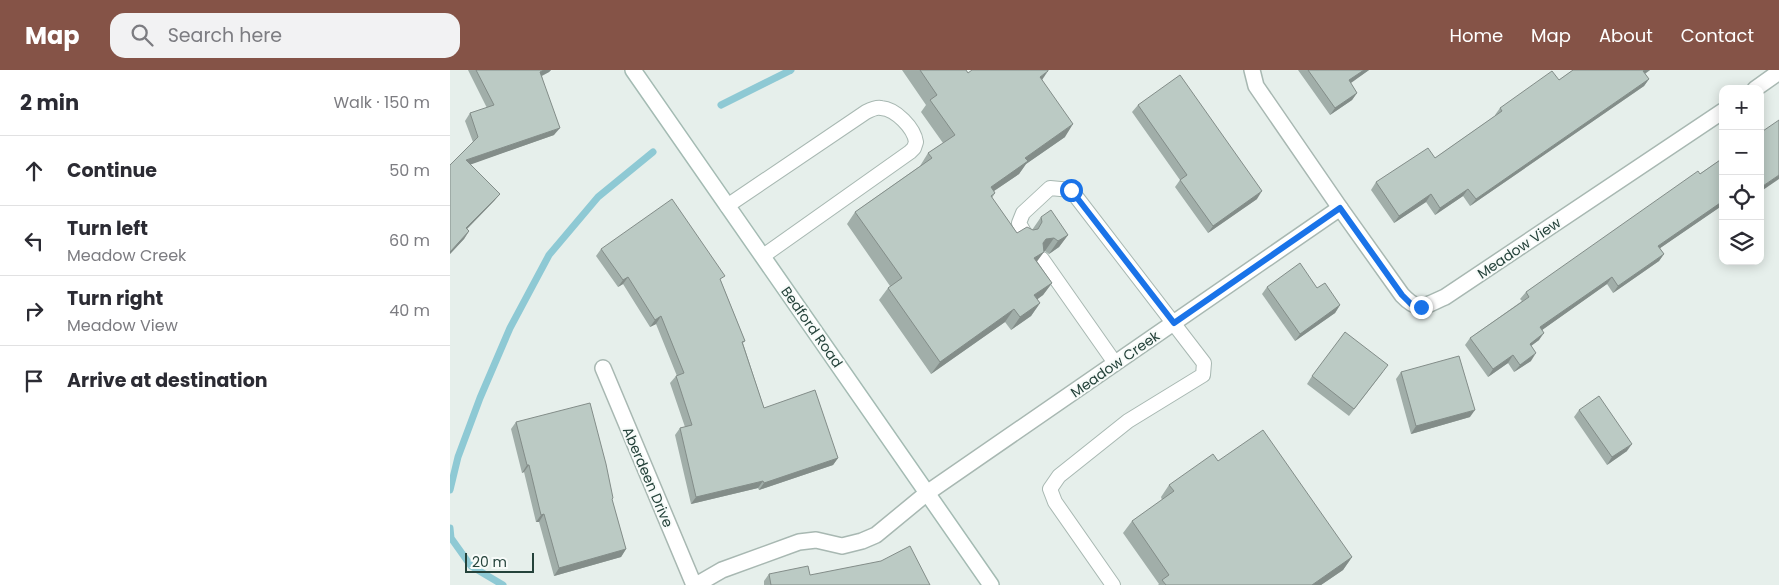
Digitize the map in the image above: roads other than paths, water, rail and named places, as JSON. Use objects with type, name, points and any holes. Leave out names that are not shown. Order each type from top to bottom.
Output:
[{"type":"street","name":"Bedford Road","points":[[633,70],[991,585]]},
{"type":"street","points":[[1252,70],[1256,86],[1340,208]]},
{"type":"street","points":[[1761,85],[1779,72]]},
{"type":"street","name":"Meadow View","points":[[1340,208],[1402,295],[1412,305],[1421,307],[1444,298],[1719,114]]},
{"type":"street","name":"Meadow Creek","points":[[695,585],[722,570],[799,542],[816,540],[842,546],[876,535],[927,493],[1340,208]]},
{"type":"street","name":"Aberdeen Drive","points":[[603,368],[695,585]]},
{"type":"lane","points":[[727,206],[866,112],[881,108],[907,122],[916,142],[910,152],[762,256]]},
{"type":"lane","points":[[1025,234],[1019,223],[1023,213],[1050,188],[1071,190],[1204,363],[1202,375],[1128,422],[1060,476],[1050,489],[1055,502],[1113,585]]},
{"type":"lane","points":[[1042,259],[1115,363]]},
{"type":"waterway","points":[[721,105],[791,70]]},
{"type":"waterway","points":[[450,490],[458,457],[480,398],[510,328],[549,255],[598,197],[653,152]]},
{"type":"waterway","points":[[450,528],[451,538],[471,566],[503,585]]}]
